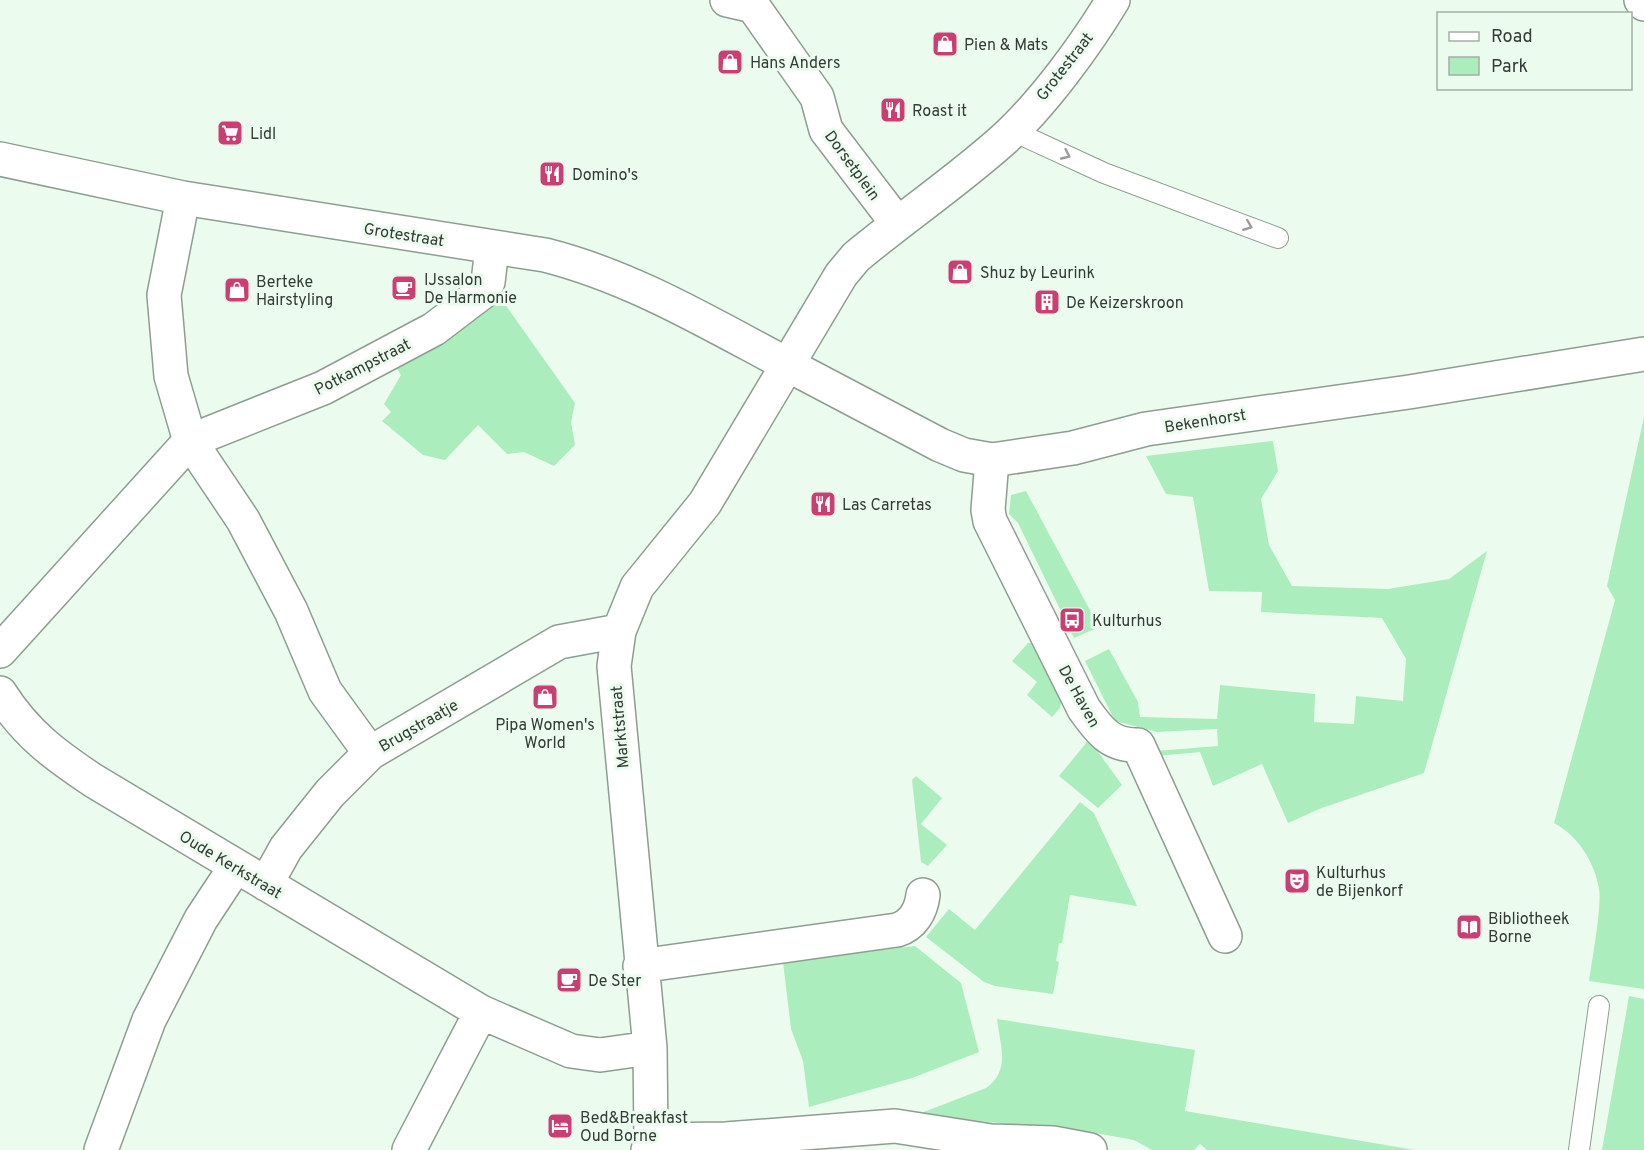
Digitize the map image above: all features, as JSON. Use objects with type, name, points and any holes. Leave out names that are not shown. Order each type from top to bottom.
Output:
[{"type":"street","name":"Dorsetplein","points":[[727,0],[753,6],[817,97],[826,130],[897,223]]},
{"type":"street","name":"Grotestraat","points":[[1013,130],[1064,69],[1113,0]]},
{"type":"street","points":[[1641,0],[1644,4]]},
{"type":"street","points":[[788,364],[841,275],[856,257],[969,169],[1013,130]]},
{"type":"street","name":"Grotestraat","points":[[0,159],[183,198],[544,255],[591,267],[635,285],[788,364]]},
{"type":"street","points":[[183,198],[164,295],[171,376],[190,441],[243,520],[291,611],[325,692],[370,753]]},
{"type":"street","name":"Potkampstraat","points":[[0,651],[190,441],[323,388],[434,329],[484,291],[488,282],[492,248]]},
{"type":"street","name":"Bekenhorst","points":[[788,364],[940,445],[964,455],[992,460],[1072,448],[1146,429],[1393,394],[1644,354]]},
{"type":"street","name":"Marktstraat","points":[[788,364],[705,503],[637,586],[619,632],[614,666],[640,966],[650,1048],[650,1145],[726,1139],[898,1138],[1053,1143],[1090,1150]]},
{"type":"street","name":"De Haven","points":[[992,460],[988,510],[990,520],[1084,710],[1101,734],[1119,743],[1138,745],[1225,936]]},
{"type":"street","name":"Brugstraatje","points":[[266,884],[294,839],[330,793],[370,753],[559,642],[619,632]]},
{"type":"street","name":"Oude Kerkstraat","points":[[0,693],[15,716],[46,749],[94,781],[481,1012],[571,1052],[600,1055],[650,1048]]},
{"type":"street","points":[[101,1150],[149,1020],[201,919],[236,866]]},
{"type":"street","points":[[640,966],[897,930],[905,927],[917,915],[923,895]]},
{"type":"street","points":[[409,1150],[481,1012]]},
{"type":"lane","points":[[1013,130],[1104,173],[1278,238]]},
{"type":"lane","points":[[1579,1150],[1599,1006]]},
{"type":"green space","points":[[502,300],[575,403],[571,422],[575,445],[554,466],[524,452],[507,454],[478,425],[445,460],[423,455],[382,421],[391,412],[384,404],[401,375],[396,367]]},
{"type":"green space","points":[[1644,417],[1644,989],[1589,981],[1600,897],[1597,879],[1584,850],[1554,823],[1615,600],[1607,586]]},
{"type":"green space","points":[[1273,441],[1278,471],[1261,499],[1269,545],[1292,586],[1388,589],[1449,579],[1487,551],[1424,773],[1319,809],[1288,823],[1262,764],[1213,786],[1200,752],[1157,756],[1156,751],[1218,746],[1217,729],[1157,732],[1115,721],[1085,661],[1109,649],[1138,702],[1140,717],[1217,719],[1220,685],[1315,694],[1314,722],[1354,724],[1356,696],[1403,701],[1406,659],[1382,618],[1261,612],[1262,592],[1209,591],[1193,497],[1166,494],[1146,456]]},
{"type":"green space","points":[[1026,491],[1099,627],[1074,638],[1018,523],[1009,514],[1011,495]]},
{"type":"green space","points":[[1028,643],[1033,643],[1062,699],[1060,708],[1052,717],[1027,695],[1037,682],[1012,661]]},
{"type":"green space","points":[[1087,742],[1091,742],[1122,785],[1098,808],[1059,776]]},
{"type":"green space","points":[[916,776],[942,798],[921,824],[947,845],[928,866],[921,862],[912,780]]},
{"type":"green space","points":[[1080,802],[1094,813],[1137,906],[1070,895],[1062,943],[1059,943],[1056,961],[1059,962],[1053,994],[995,986],[984,982],[926,937],[949,909],[975,930]]},
{"type":"green space","points":[[915,946],[961,983],[979,1052],[912,1078],[809,1107],[803,1061],[791,1029],[783,962]]},
{"type":"green space","points":[[1629,996],[1644,999],[1644,1150],[1602,1150]]},
{"type":"green space","points":[[997,1019],[1195,1050],[1185,1111],[1415,1150],[1207,1150],[1200,1144],[1194,1150],[1152,1150],[1134,1140],[1090,1132],[916,1115],[986,1088],[994,1081],[999,1073],[1002,1057]]},
{"type":"place","name":"Pien & Mats","points":[[945,44]]},
{"type":"place","name":"Hans Anders","points":[[730,62]]},
{"type":"place","name":"Roast it","points":[[893,110]]},
{"type":"place","name":"Lidl","points":[[230,133]]},
{"type":"place","name":"Domino's","points":[[552,174]]},
{"type":"place","name":"Shuz by Leurink","points":[[960,272]]},
{"type":"place","name":"IJssalon De Harmonie","points":[[404,288]]},
{"type":"place","name":"Berteke Hairstyling","points":[[237,290]]},
{"type":"place","name":"De Keizerskroon","points":[[1047,302]]},
{"type":"place","name":"Las Carretas","points":[[823,504]]},
{"type":"place","name":"Kulturhus","points":[[1072,620]]},
{"type":"place","name":"Pipa Women's World","points":[[545,697]]},
{"type":"place","name":"Kulturhus de Bijenkorf","points":[[1297,881]]},
{"type":"place","name":"Bibliotheek Borne","points":[[1469,927]]},
{"type":"place","name":"De Ster","points":[[569,980]]},
{"type":"place","name":"Bed&Breakfast Oud Borne","points":[[560,1126]]}]
